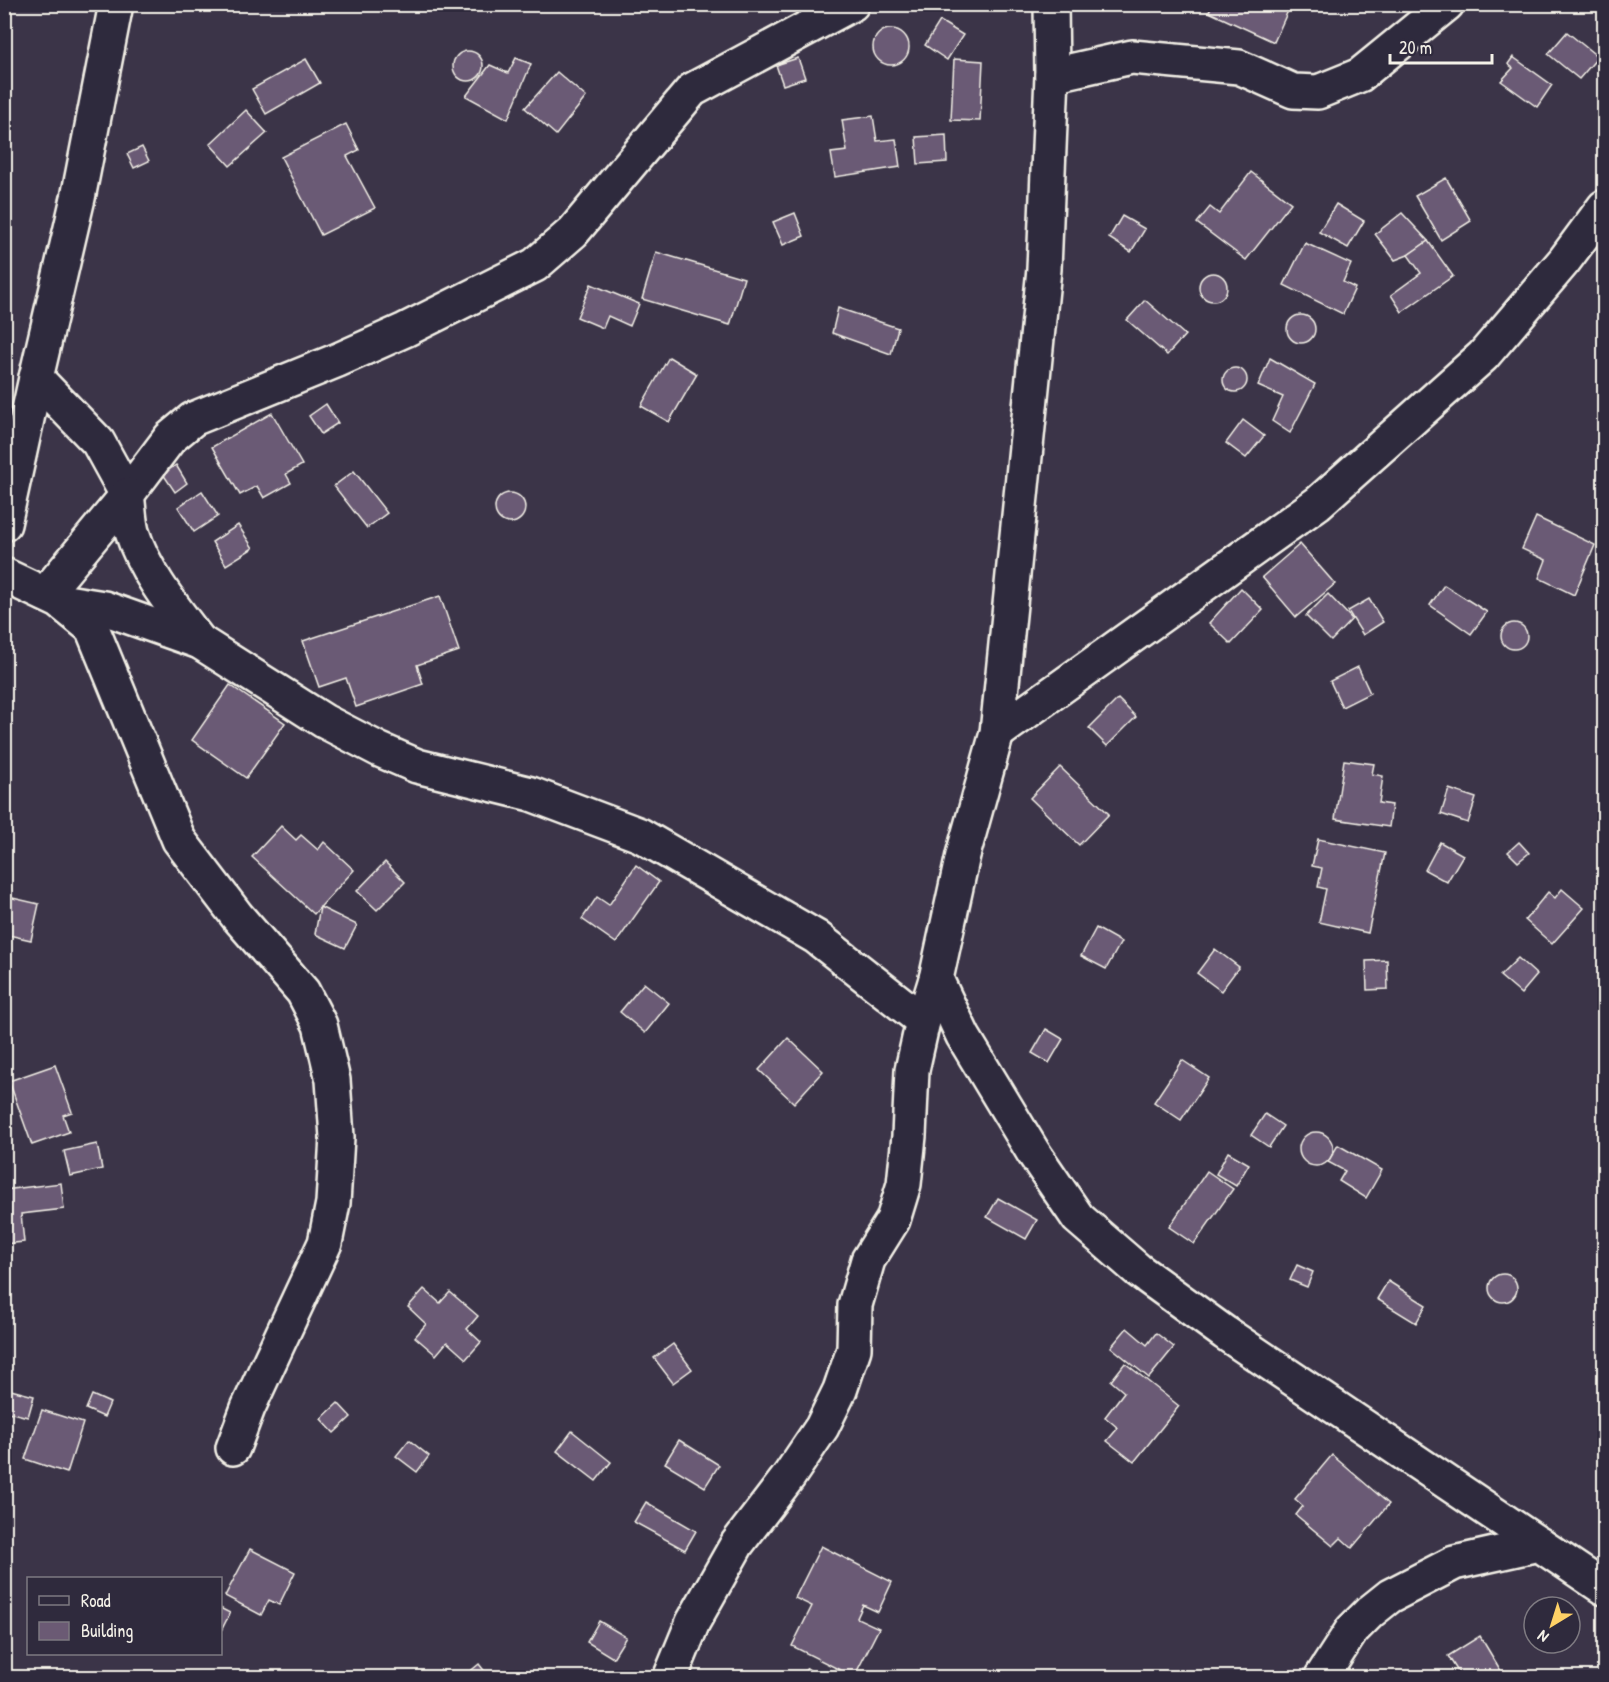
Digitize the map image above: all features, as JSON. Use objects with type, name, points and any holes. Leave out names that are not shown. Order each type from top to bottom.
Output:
[{"type":"street","points":[[4,524],[78,198],[116,4]]},
{"type":"street","points":[[52,597],[170,438],[193,419],[405,330],[535,265],[573,232],[692,90],[852,4]]},
{"type":"street","points":[[670,1677],[693,1622],[736,1544],[789,1476],[822,1427],[840,1390],[854,1349],[855,1305],[868,1260],[892,1220],[904,1184],[912,1070],[923,1021],[936,979],[963,855],[997,733],[1044,269],[1052,75],[1051,4]]},
{"type":"street","points":[[1052,75],[1132,57],[1239,67],[1293,91],[1318,92],[1360,75],[1447,4]]},
{"type":"street","points":[[997,733],[1318,503],[1483,356],[1564,261],[1605,207]]},
{"type":"street","points":[[36,378],[98,442],[127,495],[132,530],[142,556],[165,596],[200,642]]},
{"type":"street","points":[[4,575],[52,597],[104,608],[200,642],[324,721],[417,766],[531,794],[640,835],[816,937],[923,1021]]},
{"type":"street","points":[[52,597],[92,628],[179,840],[237,916],[303,992],[320,1025],[333,1080],[337,1137],[333,1203],[325,1244],[249,1408],[233,1448]]},
{"type":"street","points":[[936,979],[963,1036],[1034,1152],[1078,1218],[1138,1270],[1225,1333],[1605,1588]]},
{"type":"street","points":[[1321,1677],[1352,1630],[1390,1596],[1454,1563],[1539,1544]]},
{"type":"building","points":[[1212,4],[1291,4],[1274,42],[1209,12]]},
{"type":"building","points":[[940,21],[963,35],[947,60],[925,45]]},
{"type":"building","points":[[891,29],[904,34],[909,47],[904,60],[891,65],[878,60],[873,47],[878,34]]},
{"type":"building","points":[[1567,32],[1598,57],[1579,79],[1548,54]]},
{"type":"building","points":[[468,51],[474,52],[482,60],[482,72],[474,80],[468,81],[462,80],[454,72],[453,66],[454,60],[462,52]]},
{"type":"building","points":[[1513,57],[1552,85],[1537,107],[1501,81],[1513,68],[1508,64]]},
{"type":"building","points":[[516,58],[531,64],[508,119],[466,96],[490,65],[508,73]]},
{"type":"building","points":[[798,58],[805,78],[783,85],[776,65]]},
{"type":"building","points":[[306,59],[320,83],[266,114],[252,89]]},
{"type":"building","points":[[954,59],[983,61],[980,121],[951,120]]},
{"type":"building","points":[[557,72],[586,97],[556,135],[525,108]]},
{"type":"building","points":[[246,110],[267,133],[230,166],[210,144]]},
{"type":"building","points":[[873,116],[877,141],[896,139],[900,167],[835,177],[831,153],[847,151],[842,120]]},
{"type":"building","points":[[346,124],[359,150],[347,156],[375,208],[321,235],[281,157]]},
{"type":"building","points":[[946,135],[947,162],[918,164],[916,137]]},
{"type":"building","points":[[142,147],[149,161],[134,168],[127,154]]},
{"type":"building","points":[[1251,172],[1291,203],[1246,260],[1197,223],[1210,207],[1219,214]]},
{"type":"building","points":[[1446,178],[1471,221],[1441,240],[1415,196]]},
{"type":"building","points":[[1336,204],[1364,221],[1348,248],[1319,232]]},
{"type":"building","points":[[795,213],[804,236],[783,245],[773,222]]},
{"type":"building","points":[[1402,213],[1428,241],[1408,255],[1395,260],[1375,234]]},
{"type":"building","points":[[1122,216],[1145,229],[1131,252],[1109,238]]},
{"type":"building","points":[[1428,241],[1453,276],[1402,312],[1391,295],[1421,273],[1408,255]]},
{"type":"building","points":[[1305,243],[1351,264],[1343,282],[1355,288],[1343,314],[1284,285]]},
{"type":"building","points":[[656,252],[744,278],[730,325],[642,299]]},
{"type":"building","points":[[1213,273],[1223,277],[1227,287],[1223,297],[1213,301],[1203,297],[1199,287],[1203,277]]},
{"type":"building","points":[[591,284],[639,304],[630,326],[608,316],[603,328],[577,317]]},
{"type":"building","points":[[1145,300],[1185,335],[1167,355],[1127,320]]},
{"type":"building","points":[[838,308],[898,328],[891,354],[832,333]]},
{"type":"building","points":[[1301,315],[1311,319],[1315,329],[1311,339],[1301,343],[1291,339],[1287,329],[1291,319]]},
{"type":"building","points":[[669,357],[697,374],[669,422],[641,406]]},
{"type":"building","points":[[1270,358],[1315,384],[1290,433],[1272,421],[1283,397],[1258,386]]},
{"type":"building","points":[[1235,368],[1244,371],[1247,380],[1244,389],[1235,392],[1226,389],[1223,380],[1226,371]]},
{"type":"building","points":[[326,404],[338,423],[321,434],[309,416]]},
{"type":"building","points":[[272,413],[302,465],[286,474],[291,483],[264,498],[257,486],[240,495],[212,447]]},
{"type":"building","points":[[1243,420],[1264,436],[1246,458],[1226,443]]},
{"type":"building","points":[[176,465],[187,483],[175,492],[163,474]]},
{"type":"building","points":[[354,471],[387,513],[367,528],[334,486]]},
{"type":"building","points":[[202,491],[218,516],[194,532],[178,507]]},
{"type":"building","points":[[510,493],[521,497],[525,508],[521,519],[510,523],[499,519],[495,508],[499,497]]},
{"type":"building","points":[[1536,517],[1595,545],[1574,595],[1539,578],[1546,560],[1522,549]]},
{"type":"building","points":[[238,525],[253,548],[226,565],[212,542]]},
{"type":"building","points":[[1300,544],[1335,584],[1296,617],[1262,577]]},
{"type":"building","points":[[1444,585],[1487,612],[1471,634],[1430,605]]},
{"type":"building","points":[[1241,588],[1263,610],[1231,644],[1209,623]]},
{"type":"building","points":[[1328,594],[1352,619],[1331,641],[1306,616]]},
{"type":"building","points":[[440,596],[459,651],[417,665],[423,684],[356,707],[346,678],[319,687],[303,641]]},
{"type":"building","points":[[1369,599],[1383,622],[1363,635],[1348,611]]},
{"type":"building","points":[[1514,623],[1523,627],[1527,636],[1523,645],[1514,649],[1505,645],[1501,636],[1505,627]]},
{"type":"building","points":[[1358,667],[1370,693],[1342,707],[1330,681]]},
{"type":"building","points":[[230,685],[285,723],[246,778],[192,740]]},
{"type":"building","points":[[1118,699],[1136,717],[1107,746],[1089,728]]},
{"type":"building","points":[[1344,760],[1374,764],[1372,774],[1383,776],[1379,803],[1392,805],[1389,827],[1335,819]]},
{"type":"building","points":[[1060,767],[1109,814],[1079,845],[1030,798]]},
{"type":"building","points":[[1449,789],[1476,798],[1468,823],[1441,814]]},
{"type":"building","points":[[281,826],[296,840],[301,835],[318,850],[324,842],[354,870],[314,914],[252,857]]},
{"type":"building","points":[[1318,839],[1385,853],[1368,933],[1319,922],[1326,889],[1318,887],[1322,868],[1312,866]]},
{"type":"building","points":[[1440,842],[1463,855],[1447,882],[1425,870]]},
{"type":"building","points":[[1519,842],[1529,853],[1518,862],[1508,852]]},
{"type":"building","points":[[385,862],[405,882],[377,910],[357,891]]},
{"type":"building","points":[[636,865],[659,882],[616,943],[582,919],[597,897],[609,905]]},
{"type":"building","points":[[1562,889],[1584,908],[1552,944],[1525,920],[1548,892],[1555,898]]},
{"type":"building","points":[[4,896],[39,904],[31,940],[4,934]]},
{"type":"building","points":[[320,907],[357,925],[345,948],[315,934]]},
{"type":"building","points":[[1096,928],[1121,942],[1106,969],[1081,956]]},
{"type":"building","points":[[1215,949],[1239,967],[1221,991],[1197,973]]},
{"type":"building","points":[[1518,958],[1537,975],[1521,994],[1500,976]]},
{"type":"building","points":[[1387,960],[1388,989],[1367,990],[1366,961]]},
{"type":"building","points":[[644,983],[669,1003],[645,1033],[620,1012]]},
{"type":"building","points":[[1046,1029],[1063,1039],[1049,1063],[1032,1053]]},
{"type":"building","points":[[788,1038],[823,1071],[794,1103],[759,1070]]},
{"type":"building","points":[[1182,1060],[1209,1078],[1181,1120],[1154,1102]]},
{"type":"building","points":[[55,1065],[72,1112],[63,1115],[69,1132],[32,1145],[9,1081]]},
{"type":"building","points":[[1265,1114],[1283,1126],[1269,1147],[1251,1135]]},
{"type":"building","points":[[1316,1132],[1328,1137],[1333,1149],[1328,1161],[1316,1166],[1304,1161],[1299,1149],[1304,1137]]},
{"type":"building","points":[[97,1144],[102,1169],[70,1176],[64,1151]]},
{"type":"building","points":[[1338,1145],[1382,1170],[1366,1198],[1339,1181],[1345,1171],[1328,1162]]},
{"type":"building","points":[[1228,1152],[1249,1164],[1236,1186],[1216,1174]]},
{"type":"building","points":[[1207,1171],[1233,1189],[1194,1244],[1169,1227]]},
{"type":"building","points":[[61,1183],[64,1209],[21,1214],[24,1242],[4,1244],[4,1190]]},
{"type":"building","points":[[998,1198],[1037,1220],[1026,1239],[987,1217]]},
{"type":"building","points":[[1297,1265],[1313,1272],[1307,1287],[1290,1280]]},
{"type":"building","points":[[1503,1274],[1513,1278],[1517,1288],[1513,1298],[1503,1302],[1493,1298],[1489,1288],[1493,1278]]},
{"type":"building","points":[[1388,1281],[1426,1305],[1416,1323],[1377,1299]]},
{"type":"building","points":[[424,1289],[440,1303],[450,1292],[478,1316],[467,1329],[481,1342],[466,1359],[447,1342],[436,1355],[415,1337],[426,1324],[408,1307]]},
{"type":"building","points":[[1127,1328],[1147,1345],[1156,1333],[1174,1347],[1149,1378],[1111,1347]]},
{"type":"building","points":[[673,1344],[692,1369],[673,1383],[654,1358]]},
{"type":"building","points":[[1125,1363],[1179,1406],[1134,1462],[1107,1441],[1118,1428],[1105,1417],[1124,1392],[1111,1381]]},
{"type":"building","points":[[7,1389],[34,1396],[28,1417],[4,1411]]},
{"type":"building","points":[[92,1395],[110,1403],[104,1417],[86,1409]]},
{"type":"building","points":[[338,1403],[351,1417],[334,1433],[321,1419]]},
{"type":"building","points":[[42,1410],[83,1423],[67,1473],[25,1459]]},
{"type":"building","points":[[572,1431],[611,1462],[596,1481],[557,1451]]},
{"type":"building","points":[[409,1440],[429,1456],[417,1472],[396,1456]]},
{"type":"building","points":[[679,1440],[719,1465],[705,1487],[665,1463]]},
{"type":"building","points":[[1332,1455],[1389,1504],[1352,1548],[1341,1538],[1333,1546],[1296,1515],[1303,1506],[1295,1499]]},
{"type":"building","points":[[646,1502],[696,1531],[685,1550],[634,1522]]},
{"type":"building","points":[[821,1546],[892,1582],[878,1612],[863,1605],[857,1618],[879,1628],[854,1677],[792,1646],[812,1606],[795,1598]]},
{"type":"building","points":[[250,1549],[295,1572],[279,1605],[269,1600],[261,1615],[225,1596]]},
{"type":"building","points":[[222,1609],[230,1613],[222,1629]]},
{"type":"building","points":[[599,1621],[626,1637],[613,1658],[587,1642]]},
{"type":"building","points":[[1480,1636],[1504,1676],[1502,1678],[1462,1678],[1448,1656]]},
{"type":"building","points":[[479,1664],[490,1678],[462,1678]]},
{"type":"building","points":[[807,1668],[821,1678],[800,1678]]}]
